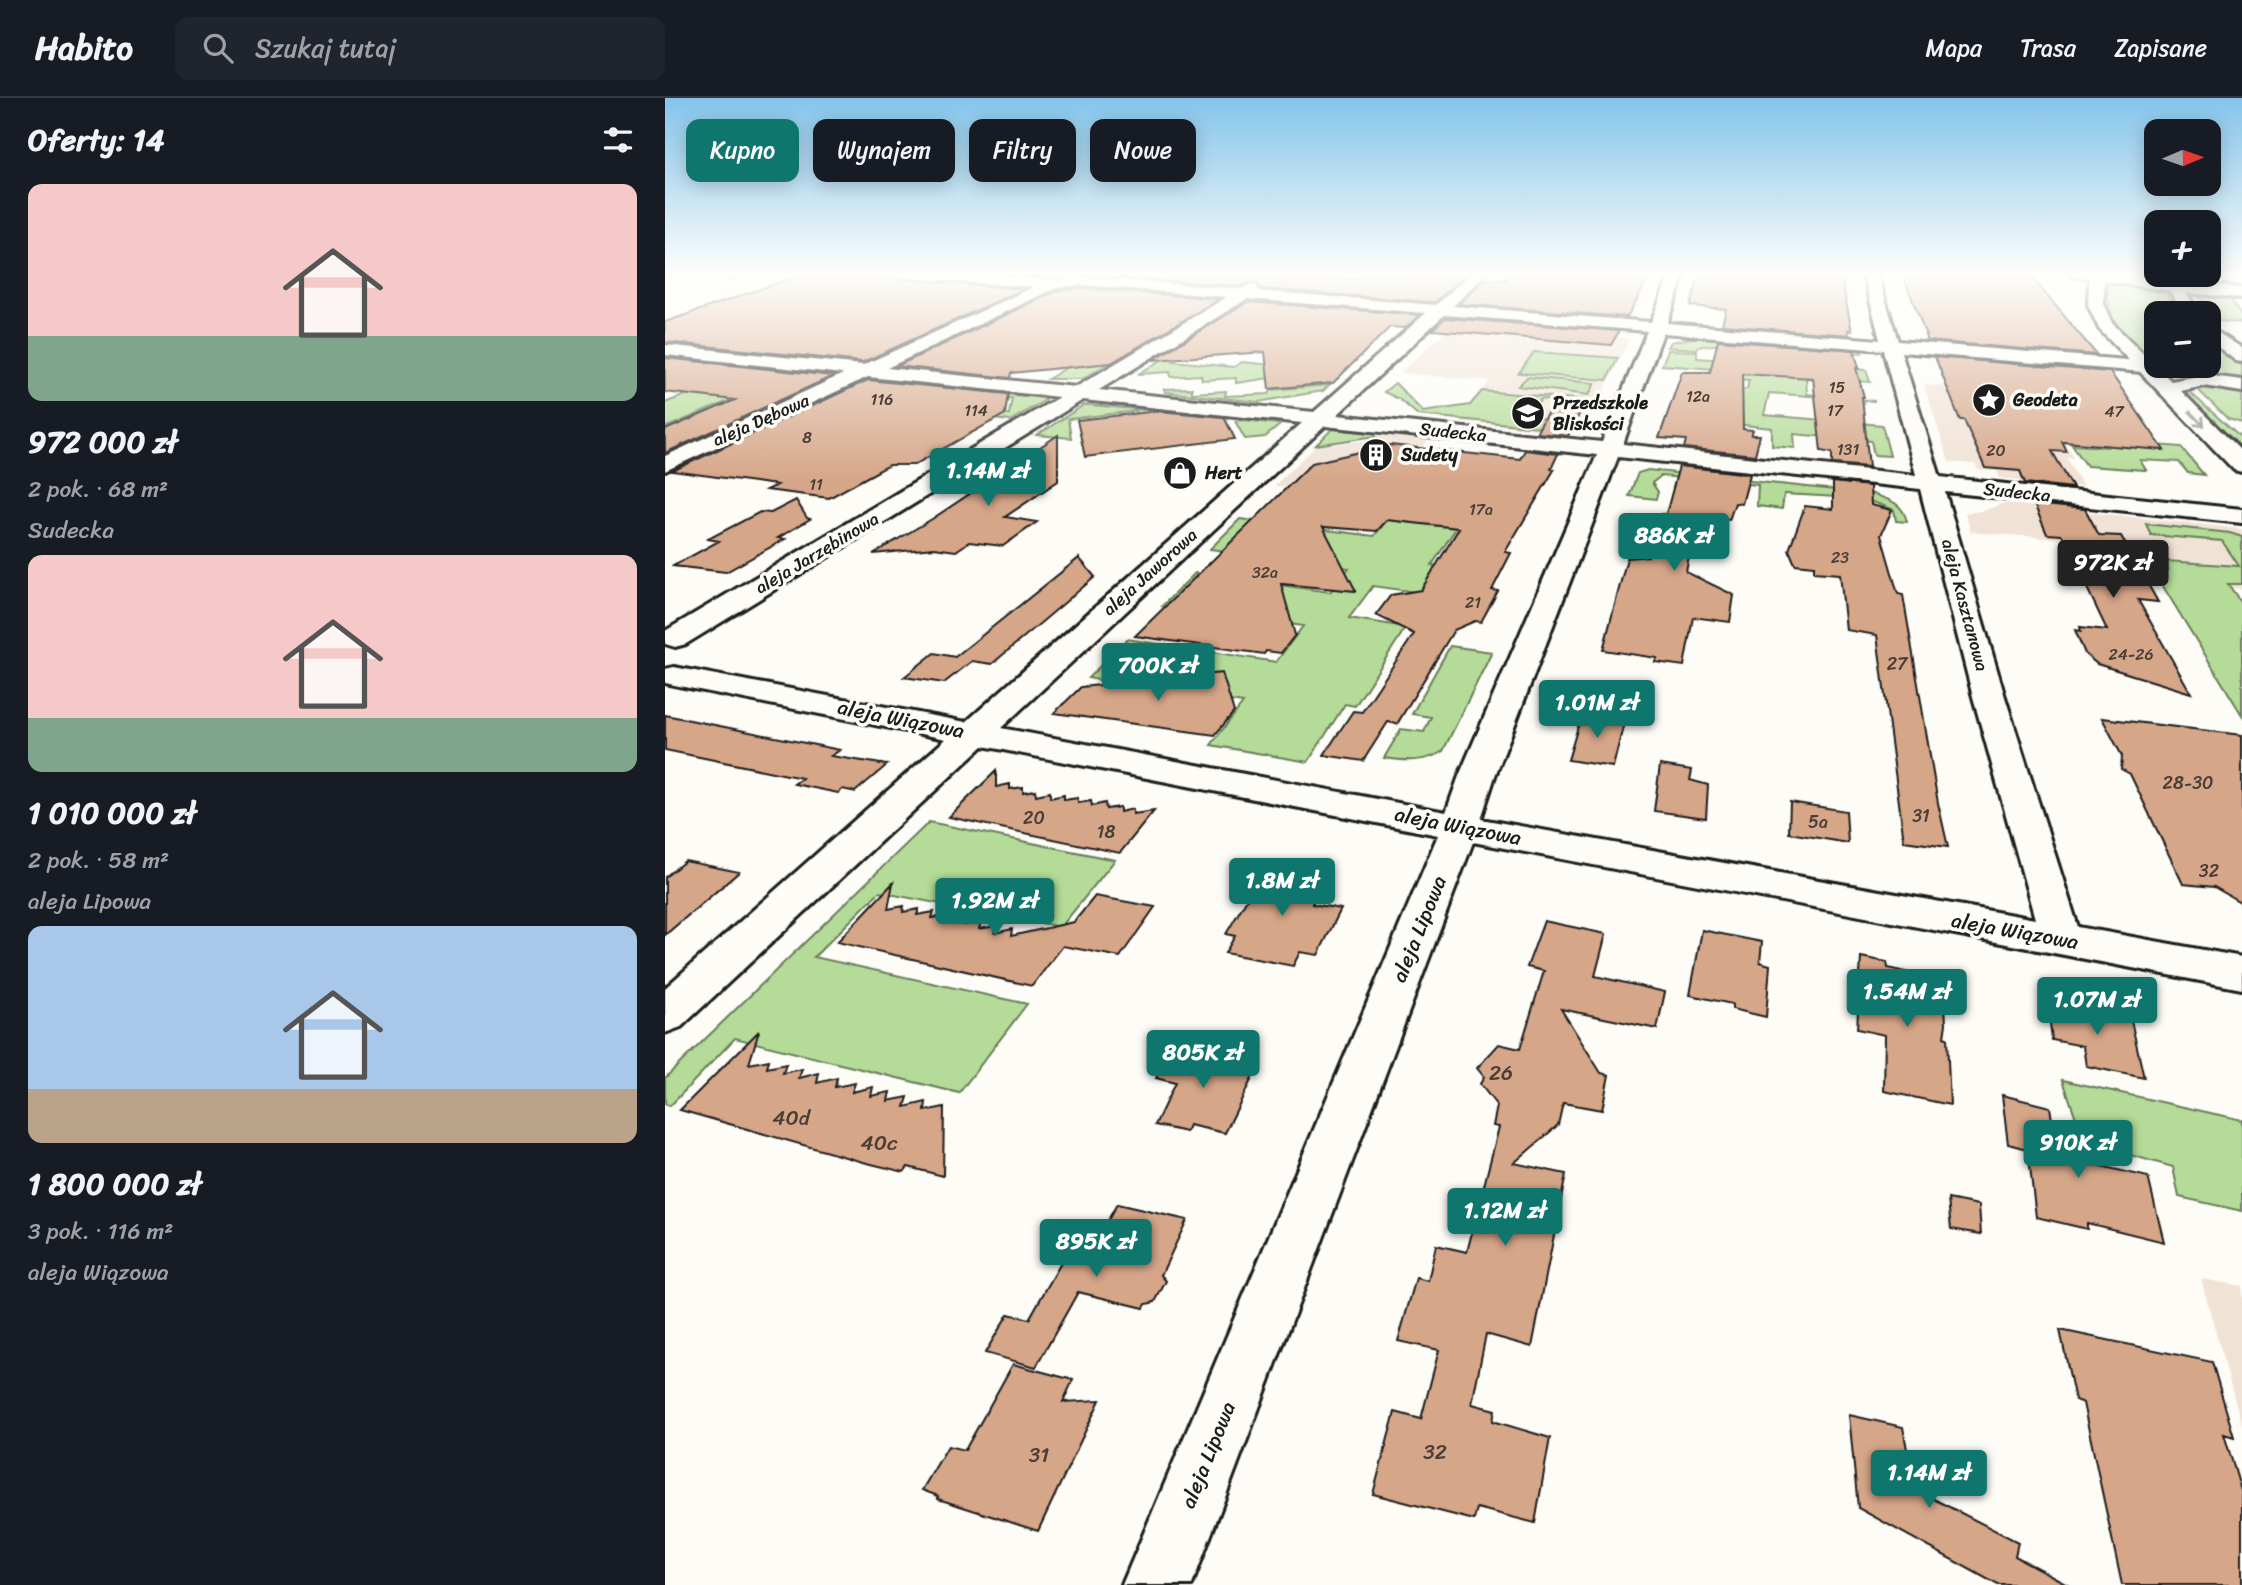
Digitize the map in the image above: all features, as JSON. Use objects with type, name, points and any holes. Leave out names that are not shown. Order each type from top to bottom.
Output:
[{"type":"street","name":"aleja Dębowa","points":[[665,464],[930,341]]},
{"type":"street","name":"aleja Jarzębinowa","points":[[670,638],[1166,341]]},
{"type":"street","name":"aleja Jaworowa","points":[[665,1015],[1404,341]]},
{"type":"street","name":"aleja Lipowa","points":[[1157,1585],[1460,827],[1477,776],[1652,341]]},
{"type":"street","name":"aleja Dębowa","points":[[1844,341],[2143,366]]},
{"type":"street","name":"aleja Kasztanowa","points":[[1889,341],[1989,697],[2054,911],[2059,939]]},
{"type":"street","points":[[2122,341],[2242,465]]},
{"type":"street","points":[[2221,341],[2242,357]]},
{"type":"street","name":"Sudecka","points":[[665,350],[2241,516]]},
{"type":"street","points":[[2168,390],[2180,383],[2195,380],[2242,386]]},
{"type":"street","points":[[670,638],[692,648],[693,656],[686,667],[670,679]]},
{"type":"street","name":"aleja Wiązowa","points":[[670,679],[975,733],[2242,973]]},
{"type":"shaded area","points":[[1434,341],[1628,341],[1585,430],[1569,432],[1457,421],[1490,381],[1400,373]]},
{"type":"shaded area","points":[[1924,385],[2009,391],[2058,431],[2074,458],[2067,458],[2083,487],[2000,478],[1997,471],[1978,470],[1975,464],[1949,462]]},
{"type":"shaded area","points":[[1382,435],[1428,440],[1407,470],[1402,501],[1274,486],[1316,446],[1362,441]]},
{"type":"shaded area","points":[[2004,503],[2242,529],[2242,589],[2145,582],[2123,544],[1971,532],[1965,513],[1983,511]]},
{"type":"shaded area","points":[[2201,1279],[2242,1286],[2242,1426]]},
{"type":"green space","points":[[1746,341],[1699,346],[1697,349],[1668,347],[1671,342]]},
{"type":"green space","points":[[1773,341],[1772,368],[1776,367],[1774,344],[1860,350],[1862,353],[1800,350],[1803,365],[1866,370],[1870,382],[1806,378],[1807,394],[1875,401],[1769,393],[1764,415],[1882,425],[1890,456],[1874,455],[1871,441],[1794,434],[1795,448],[1772,446],[1772,428],[1724,423],[1733,390],[1747,389],[1749,380],[1718,378],[1730,370],[1662,365],[1668,350],[1697,351],[1697,358],[1739,361],[1764,343],[1755,342]]},
{"type":"green space","points":[[2131,341],[2144,341],[2144,354]]},
{"type":"green space","points":[[2221,350],[2242,365],[2242,383],[2210,378],[2221,378]]},
{"type":"green space","points":[[1534,352],[1618,358],[1607,380],[1519,373]]},
{"type":"green space","points":[[1165,358],[1234,367],[1242,362],[1325,370],[1236,383],[1236,378],[1202,380],[1201,375],[1171,377],[1170,372],[1138,374]]},
{"type":"green space","points":[[1112,361],[1082,379],[1048,379],[1068,367],[1085,366],[1088,362]]},
{"type":"green space","points":[[1527,377],[1595,383],[1589,395],[1518,386]]},
{"type":"green space","points":[[883,381],[1045,400],[1010,421],[984,418],[1009,414],[1012,398],[943,403],[865,384]]},
{"type":"green space","name":"Przedszkole Bliskości","points":[[1395,383],[1423,412],[1470,405],[1482,391],[1588,400],[1585,406],[1541,399],[1529,417],[1573,423],[1570,430],[1418,415],[1399,399],[1384,392]]},
{"type":"green space","points":[[2206,383],[2242,389],[2242,423],[2228,419],[2195,387]]},
{"type":"green space","points":[[710,385],[755,390],[665,428],[665,403]]},
{"type":"green space","points":[[1329,385],[1323,391],[1258,402],[1165,392],[1164,389],[1192,388],[1192,393],[1226,391],[1225,396],[1269,394],[1271,390]]},
{"type":"green space","points":[[2184,387],[2242,439],[2242,448],[2184,394]]},
{"type":"green space","points":[[1084,405],[1228,418],[1143,430],[1136,411],[1068,419],[1071,438],[1037,435]]},
{"type":"green space","points":[[1235,421],[1280,425],[1265,437],[1245,439]]},
{"type":"green space","points":[[1332,429],[1374,433],[1376,436],[1316,445]]},
{"type":"green space","points":[[2104,441],[2181,447],[2204,475],[2188,473],[2179,462],[2140,460],[2146,470],[2087,466],[2072,445],[2107,447]]},
{"type":"green space","points":[[1648,470],[1873,494],[1899,506],[1907,522],[1896,521],[1894,510],[1882,505],[1841,497],[1784,494],[1782,509],[1757,506],[1758,485],[1661,476],[1652,483],[1658,492],[1656,499],[1629,496],[1638,473]]},
{"type":"green space","points":[[1240,519],[1374,536],[1387,520],[1456,528],[1432,565],[1453,569],[1437,595],[1373,586],[1349,618],[1406,627],[1355,706],[1345,704],[1308,762],[1211,745],[1243,703],[1088,678],[1127,639],[1276,662],[1303,626],[1162,606],[1195,573],[1330,592],[1349,568],[1210,549]]},
{"type":"green space","points":[[2146,524],[2230,533],[2242,537],[2242,584],[2228,584],[2242,604],[2242,715],[2153,570],[2168,570],[2167,561],[2239,566],[2222,541],[2151,535]]},
{"type":"green space","points":[[1450,646],[1492,652],[1443,751],[1422,759],[1384,758],[1401,729],[1424,732],[1431,717],[1412,714]]},
{"type":"green space","points":[[929,822],[1115,860],[1061,927],[879,892],[814,957],[1027,1004],[959,1093],[735,1038],[670,1106],[665,1104],[665,1078]]},
{"type":"green space","points":[[2063,1080],[2242,1120],[2242,1211],[2179,1197],[2173,1167],[2084,1142]]},
{"type":"building","points":[[665,341],[908,341],[863,362]]},
{"type":"building","points":[[949,341],[1147,341],[1111,363],[1011,373],[1010,378],[897,366]]},
{"type":"building","points":[[1183,341],[1375,341],[1333,383],[1269,389],[1265,352],[1153,360]]},
{"type":"building","points":[[1568,341],[1613,341],[1611,345]]},
{"type":"building","points":[[1718,341],[1854,350],[1864,397],[1869,467],[1832,464],[1832,453],[1821,451],[1813,378],[1742,374],[1743,429],[1753,430],[1751,435],[1760,435],[1755,455],[1684,448],[1686,440],[1659,438],[1682,372],[1710,372]]},
{"type":"building","points":[[1933,341],[2086,341],[2097,355]]},
{"type":"building","points":[[1935,357],[2110,372],[2164,450],[2062,442],[2067,452],[2052,451],[2073,488],[2025,483],[2020,471],[1985,468],[1964,420],[1960,420]]},
{"type":"building","points":[[665,358],[833,376],[665,453],[665,430],[735,400],[665,392]]},
{"type":"building","points":[[868,380],[1008,394],[1005,414],[914,465],[889,465],[829,498],[766,490],[777,485],[672,471]]},
{"type":"building","points":[[1552,405],[1583,407],[1568,436],[1536,433]]},
{"type":"building","points":[[1159,411],[1224,417],[1235,439],[1085,457],[1077,420]]},
{"type":"building","points":[[1058,435],[1058,481],[1005,517],[1037,522],[1003,546],[969,542],[956,551],[934,548],[873,554],[932,519]]},
{"type":"building","points":[[1390,445],[1520,459],[1525,450],[1558,454],[1551,469],[1554,470],[1505,552],[1511,553],[1492,590],[1498,591],[1481,622],[1475,621],[1454,630],[1397,724],[1388,722],[1363,761],[1324,755],[1353,711],[1362,712],[1414,634],[1376,615],[1391,595],[1421,590],[1459,528],[1387,520],[1377,531],[1323,527],[1356,591],[1281,584],[1295,635],[1281,653],[1266,651],[1264,654],[1135,636],[1312,463]]},
{"type":"building","points":[[1679,466],[1750,474],[1742,504],[1735,503],[1729,520],[1697,517],[1686,572],[1734,595],[1730,622],[1693,617],[1684,666],[1655,662],[1657,658],[1603,650],[1627,558],[1648,556],[1661,514],[1666,514]]},
{"type":"building","points":[[1833,482],[1870,486],[1871,505],[1892,510],[1881,535],[1898,594],[1903,595],[1938,803],[1948,847],[1904,841],[1877,635],[1846,630],[1840,574],[1814,572],[1814,566],[1795,564],[1789,550],[1805,506],[1833,509]]},
{"type":"building","points":[[796,500],[810,519],[778,538],[785,539],[726,572],[673,566],[719,541],[708,539],[760,512],[771,513]]},
{"type":"building","points":[[2034,504],[2085,509],[2099,535],[2121,536],[2158,602],[2138,600],[2191,693],[2097,664],[2085,654],[2075,630],[2081,631],[2080,627],[2107,630],[2062,535],[2047,534]]},
{"type":"building","points":[[1079,558],[1095,577],[992,664],[972,661],[944,683],[904,677],[934,653],[955,657]]},
{"type":"building","points":[[1222,673],[1234,712],[1215,735],[1054,713],[1081,687]]},
{"type":"building","points":[[1582,713],[1625,719],[1613,767],[1568,760]]},
{"type":"building","points":[[665,715],[840,750],[831,756],[887,765],[855,792],[843,789],[838,793],[794,784],[802,778],[665,750]]},
{"type":"building","points":[[2102,718],[2242,735],[2242,903],[2214,887],[2183,884],[2130,774],[2121,769],[2122,756]]},
{"type":"building","points":[[1660,765],[1692,770],[1690,780],[1708,785],[1706,818],[1654,811]]},
{"type":"building","points":[[996,771],[996,787],[1010,784],[1010,789],[1023,787],[1023,792],[1035,790],[1036,795],[1050,792],[1050,798],[1064,795],[1064,800],[1078,798],[1078,803],[1091,801],[1092,806],[1105,803],[1106,809],[1120,807],[1120,812],[1133,809],[1133,814],[1154,811],[1120,853],[949,817]]},
{"type":"building","points":[[1790,802],[1846,811],[1848,843],[1789,833]]},
{"type":"building","points":[[685,861],[739,872],[665,935],[665,877]]},
{"type":"building","points":[[1267,865],[1327,876],[1312,904],[1341,909],[1318,955],[1300,952],[1293,966],[1225,953],[1235,936],[1226,934]]},
{"type":"building","points":[[893,883],[888,909],[904,906],[903,912],[919,909],[917,915],[934,912],[932,918],[949,916],[948,922],[965,919],[964,925],[981,922],[979,929],[996,926],[995,933],[1012,929],[1011,936],[1074,922],[1095,896],[1155,907],[1120,957],[1063,946],[1032,986],[837,942]]},
{"type":"building","points":[[1544,921],[1606,934],[1595,976],[1665,992],[1657,1029],[1561,1009],[1601,1073],[1609,1075],[1602,1110],[1563,1103],[1558,1125],[1514,1163],[1566,1174],[1532,1347],[1486,1334],[1472,1404],[1495,1410],[1493,1421],[1550,1438],[1535,1523],[1477,1508],[1474,1520],[1373,1494],[1395,1412],[1421,1419],[1439,1350],[1398,1341],[1416,1278],[1428,1281],[1436,1245],[1467,1252],[1499,1127],[1493,1126],[1497,1106],[1480,1084],[1484,1077],[1477,1068],[1499,1044],[1520,1049],[1544,971],[1527,967]]},
{"type":"building","points":[[1702,930],[1762,942],[1760,962],[1770,965],[1766,1017],[1732,1009],[1732,1004],[1690,995]]},
{"type":"building","points":[[1861,957],[1887,962],[1888,968],[1944,981],[1944,1037],[1947,1038],[1950,1105],[1884,1091],[1885,1035],[1857,1029]]},
{"type":"building","points":[[2047,999],[2130,1016],[2144,1078],[2086,1066],[2083,1046],[2052,1040]]},
{"type":"building","points":[[759,1031],[749,1064],[769,1060],[767,1068],[786,1064],[783,1073],[802,1069],[799,1078],[819,1073],[817,1083],[837,1078],[835,1087],[855,1083],[852,1092],[873,1087],[871,1096],[890,1092],[888,1101],[908,1097],[905,1107],[926,1102],[925,1111],[944,1107],[943,1176],[908,1167],[904,1172],[863,1162],[680,1110]]},
{"type":"building","points":[[1175,1046],[1259,1064],[1225,1133],[1189,1125],[1186,1132],[1155,1125],[1175,1083],[1156,1078]]},
{"type":"building","points":[[2002,1095],[2050,1107],[2057,1151],[2075,1155],[2075,1160],[2148,1177],[2164,1242],[2087,1223],[2087,1229],[2036,1217],[2028,1149],[2008,1144]]},
{"type":"building","points":[[1948,1199],[1979,1205],[1981,1234],[1951,1229]]},
{"type":"building","points":[[1117,1204],[1187,1220],[1161,1275],[1166,1281],[1155,1302],[1146,1304],[1144,1308],[1078,1292],[1036,1367],[985,1353],[1008,1314],[1029,1319],[1070,1247],[1090,1252]]},
{"type":"building","points":[[2060,1330],[2212,1362],[2234,1437],[2224,1434],[2242,1494],[2242,1585],[2122,1585],[2083,1403],[2075,1400]]},
{"type":"building","points":[[1013,1364],[1073,1380],[1063,1402],[1100,1400],[1038,1531],[938,1499],[938,1496],[922,1490],[948,1446],[965,1450]]},
{"type":"building","points":[[1849,1415],[1903,1427],[1914,1489],[2018,1542],[2015,1556],[2069,1585],[1998,1585],[1858,1508]]},
{"type":"place","name":"Geodeta","points":[[1989,400]]},
{"type":"place","name":"Przedszkole Bliskości","points":[[1528,413]]},
{"type":"place","name":"Sudety","points":[[1376,455]]},
{"type":"place","name":"Hert","points":[[1180,473]]}]
